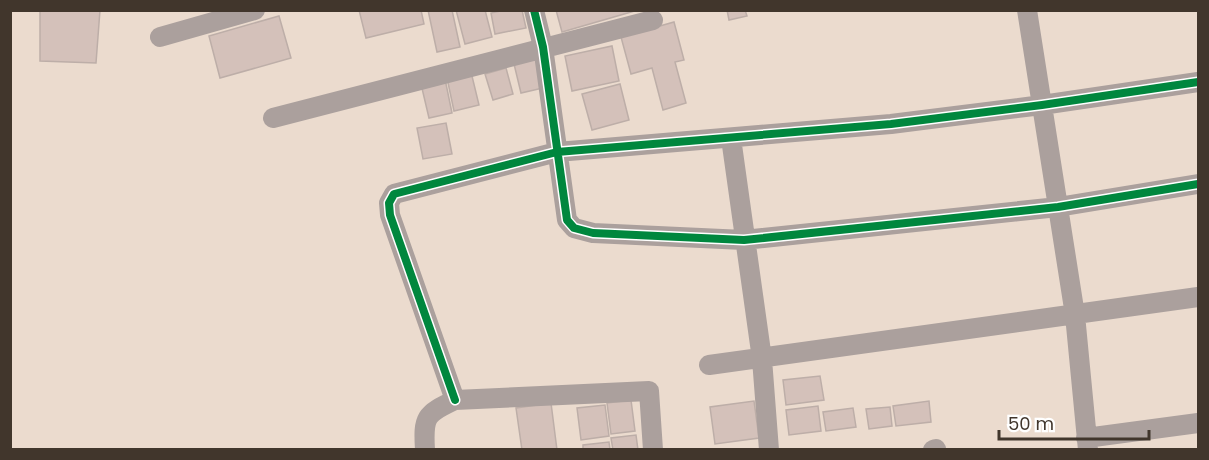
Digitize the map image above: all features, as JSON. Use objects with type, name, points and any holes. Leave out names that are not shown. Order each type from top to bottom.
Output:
[{"type":"street","points":[[160,37],[255,10]]},
{"type":"street","points":[[534,10],[543,47],[567,220],[574,228],[593,233],[744,240],[1058,207],[1198,184]]},
{"type":"street","points":[[1027,10],[1076,315],[1087,444],[1198,423]]},
{"type":"street","points":[[273,117],[652,20]]},
{"type":"street","points":[[455,400],[390,215],[389,203],[394,194],[557,152],[891,124],[1198,82]]},
{"type":"street","points":[[731,138],[762,359],[769,450]]},
{"type":"street","points":[[709,365],[1198,297]]},
{"type":"street","points":[[425,450],[423,426],[428,417],[438,408],[455,400],[649,391],[653,450]]},
{"type":"building","points":[[40,10],[100,10],[96,63],[40,61]]},
{"type":"building","points":[[359,10],[421,10],[424,24],[366,38]]},
{"type":"building","points":[[428,10],[452,10],[460,47],[437,52]]},
{"type":"building","points":[[456,10],[485,10],[492,37],[465,44]]},
{"type":"building","points":[[522,10],[526,28],[495,34],[491,13]]},
{"type":"building","points":[[556,10],[638,10],[562,32]]},
{"type":"building","points":[[727,10],[745,10],[747,16],[729,20]]},
{"type":"building","points":[[279,16],[291,58],[220,78],[209,36]]},
{"type":"building","points":[[674,22],[684,60],[675,62],[686,103],[663,110],[652,68],[631,74],[621,37]]},
{"type":"building","points":[[612,46],[619,81],[572,91],[565,56]]},
{"type":"building","points":[[536,58],[543,88],[521,93],[514,64]]},
{"type":"building","points":[[506,68],[513,94],[493,100],[485,74]]},
{"type":"building","points":[[471,72],[479,105],[454,111],[447,78]]},
{"type":"building","points":[[445,79],[452,113],[429,118],[421,84]]},
{"type":"building","points":[[620,84],[629,120],[592,130],[582,94]]},
{"type":"building","points":[[446,123],[452,154],[423,159],[417,128]]},
{"type":"building","points":[[820,376],[824,400],[786,405],[783,380]]},
{"type":"building","points":[[631,400],[635,431],[611,434],[607,403]]},
{"type":"building","points":[[754,401],[759,438],[715,444],[710,407]]},
{"type":"building","points":[[929,401],[931,422],[896,426],[893,406]]},
{"type":"building","points":[[551,403],[557,450],[522,450],[516,408]]},
{"type":"building","points":[[605,405],[609,436],[581,440],[577,408]]},
{"type":"building","points":[[818,406],[821,431],[789,435],[786,410]]},
{"type":"building","points":[[890,407],[892,426],[869,429],[866,409]]},
{"type":"building","points":[[853,408],[856,427],[826,431],[823,412]]},
{"type":"building","points":[[636,435],[638,450],[613,450],[611,438]]},
{"type":"building","points":[[609,442],[610,450],[583,450],[583,445]]},
{"type":"cycle path","points":[[534,10],[543,47],[567,220],[574,228],[593,233],[744,240],[1058,207],[1198,184]]},
{"type":"cycle path","points":[[455,400],[390,215],[389,203],[394,194],[557,152],[891,124],[1198,82]]}]
